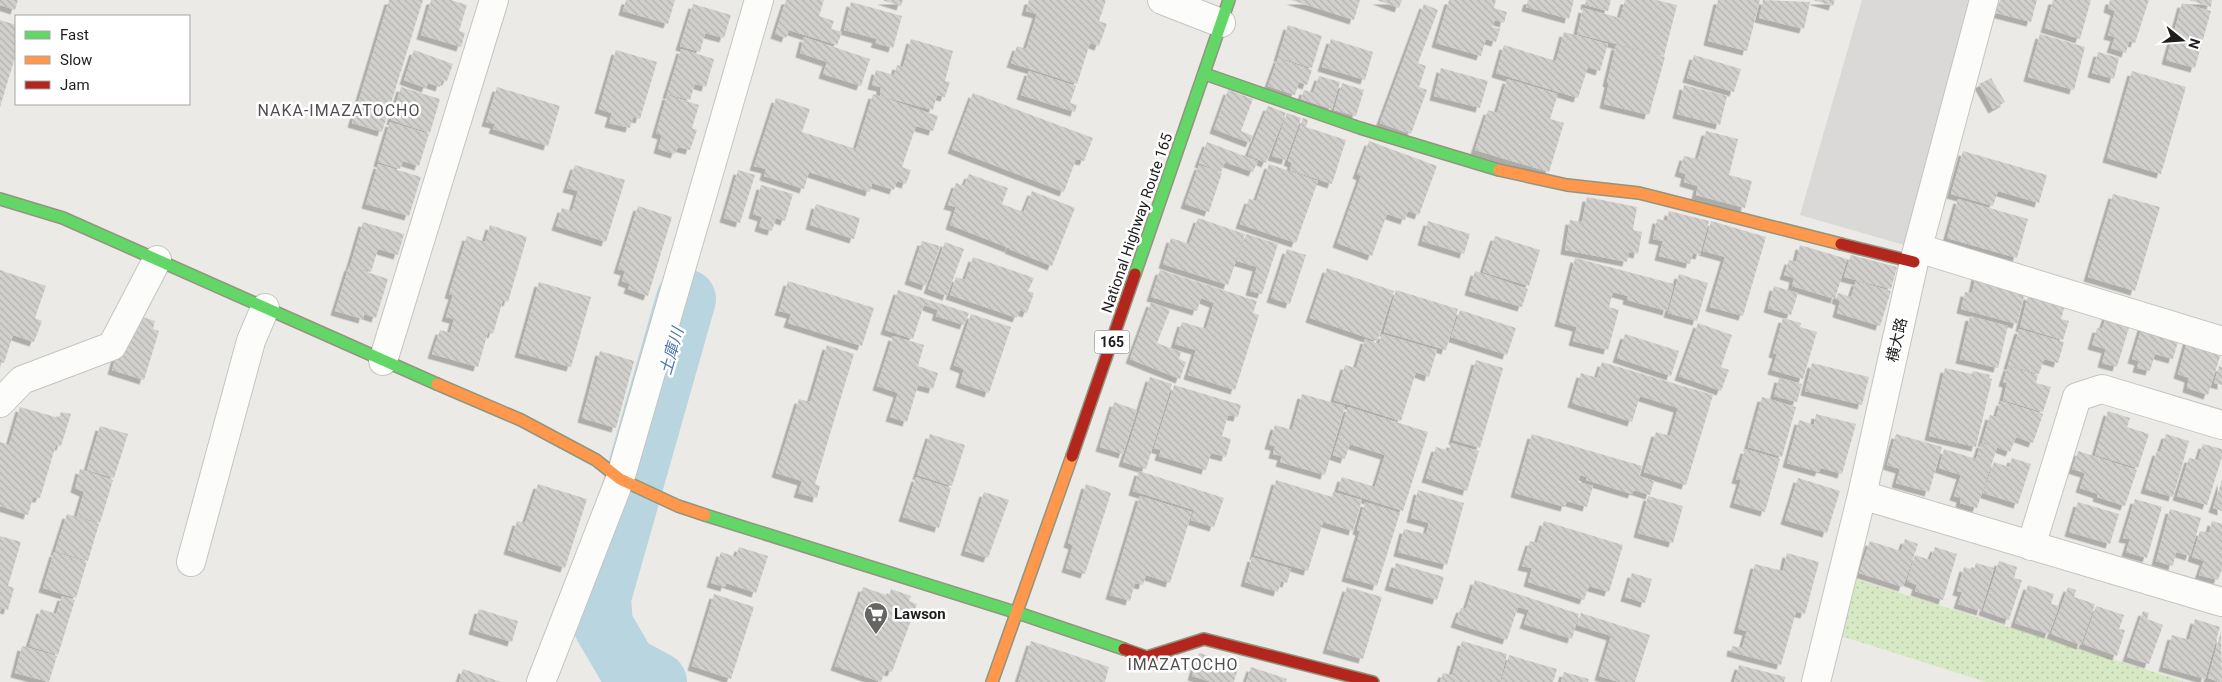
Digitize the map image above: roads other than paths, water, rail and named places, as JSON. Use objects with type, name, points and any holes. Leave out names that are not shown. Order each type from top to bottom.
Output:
[{"type":"main road","name":"National Highway Route 165","points":[[992,682],[1018,613],[1225,12]]},
{"type":"main road","points":[[1205,74],[1360,128],[1498,170],[1567,185],[1639,193],[1916,255]]},
{"type":"main road","points":[[0,199],[63,218],[383,361],[521,420],[596,460],[620,479],[678,506],[1018,613],[1147,657],[1204,639],[1373,682]]},
{"type":"street","points":[[383,361],[494,0]]},
{"type":"street","points":[[541,682],[620,479],[759,0]]},
{"type":"street","points":[[1162,0],[1225,12]]},
{"type":"street","name":"横大路","points":[[1816,682],[1862,495],[1916,255],[1984,0]]},
{"type":"street","points":[[1916,255],[2222,341]]},
{"type":"street","points":[[0,403],[22,380],[112,346],[157,260]]},
{"type":"street","points":[[191,562],[251,341],[265,308]]},
{"type":"street","points":[[2031,546],[2077,397],[2102,389],[2222,425]]},
{"type":"street","points":[[1862,495],[2222,602]]},
{"type":"waterway","name":"土庫川","points":[[657,682],[627,666],[603,625],[601,598],[686,299]]},
{"type":"place","name":"Lawson","points":[[876,635]]},
{"type":"district","name":"NAKA-IMAZATOCHO","points":[[339,110]]},
{"type":"district","name":"IMAZATOCHO","points":[[1183,664]]}]
